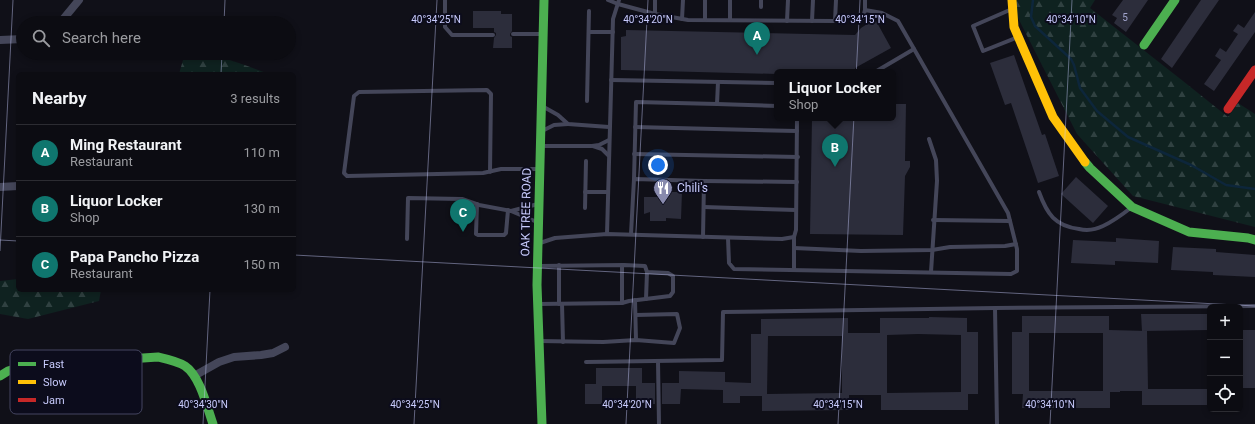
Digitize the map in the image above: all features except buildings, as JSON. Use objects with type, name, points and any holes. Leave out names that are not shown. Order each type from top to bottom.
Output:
[{"type":"street","points":[[66,16],[79,0]]},
{"type":"street","name":"OAK TREE ROAD","points":[[542,424],[537,266],[544,0]]},
{"type":"street","points":[[1144,45],[1176,0]]},
{"type":"street","points":[[1013,4],[1014,27],[1053,117],[1090,168],[1132,207],[1189,232],[1255,240]]},
{"type":"street","points":[[0,40],[16,39]]},
{"type":"street","points":[[1228,109],[1255,70]]},
{"type":"street","points":[[0,187],[16,186]]},
{"type":"street","points":[[194,376],[224,360],[234,357],[273,353],[285,347]]},
{"type":"street","points":[[142,358],[158,357],[172,360],[186,367],[196,380],[212,424]]},
{"type":"street","points":[[0,376],[10,370]]},
{"type":"lane","points":[[445,0],[445,27],[452,35],[493,35]]},
{"type":"lane","points":[[608,0],[619,2],[655,14],[682,19],[787,21],[844,20]]},
{"type":"lane","points":[[655,0],[655,14]]},
{"type":"lane","points":[[682,0],[682,19]]},
{"type":"lane","points":[[705,0],[705,20]]},
{"type":"lane","points":[[730,0],[730,20]]},
{"type":"lane","points":[[761,0],[761,8]]},
{"type":"lane","points":[[787,21],[788,0]]},
{"type":"lane","points":[[812,21],[813,0]]},
{"type":"lane","points":[[835,21],[836,0]]},
{"type":"lane","points":[[856,19],[863,18],[866,0]]},
{"type":"lane","points":[[607,234],[608,155],[613,19],[619,2]]},
{"type":"lane","points":[[1013,4],[973,26],[983,51],[1018,37]]},
{"type":"lane","points":[[728,238],[730,262],[734,269],[1011,274],[1017,271],[1017,249],[1008,213],[898,21],[882,13],[865,10]]},
{"type":"lane","points":[[587,101],[589,12]]},
{"type":"lane","points":[[589,32],[613,32]]},
{"type":"lane","points":[[513,34],[543,34]]},
{"type":"lane","points":[[880,69],[914,49]]},
{"type":"lane","points":[[611,80],[774,83]]},
{"type":"lane","points":[[717,104],[718,82]]},
{"type":"lane","points":[[490,172],[491,94],[487,90],[359,92],[354,96],[344,173],[347,176],[483,174],[501,169],[539,169]]},
{"type":"lane","points":[[631,234],[636,102],[774,106]]},
{"type":"lane","points":[[541,105],[558,115],[568,124]]},
{"type":"lane","points":[[794,270],[798,121]]},
{"type":"lane","points":[[540,131],[554,125],[568,124],[610,127]]},
{"type":"lane","points":[[635,127],[797,131]]},
{"type":"lane","points":[[929,139],[936,160],[937,181],[933,220],[931,272]]},
{"type":"lane","points":[[539,146],[592,146],[599,145],[609,140]]},
{"type":"lane","points":[[592,146],[602,149],[608,155]]},
{"type":"lane","points":[[634,154],[798,157]]},
{"type":"lane","points":[[585,208],[586,161]]},
{"type":"lane","points":[[634,179],[797,182]]},
{"type":"lane","points":[[703,237],[704,181]]},
{"type":"lane","points":[[585,192],[608,192]]},
{"type":"lane","points":[[1039,192],[1045,208],[1058,223],[1072,228],[1089,231],[1103,227],[1132,207]]},
{"type":"lane","points":[[408,239],[408,198],[462,199],[477,204],[509,210],[538,222]]},
{"type":"lane","points":[[477,204],[476,234],[478,235],[504,236],[506,233],[509,210]]},
{"type":"lane","points":[[509,210],[538,204]]},
{"type":"lane","points":[[704,207],[796,210]]},
{"type":"lane","points":[[933,220],[1010,221]]},
{"type":"lane","points":[[538,244],[555,238],[607,234],[782,240],[794,236]]},
{"type":"lane","points":[[794,248],[861,251],[932,250],[950,247],[999,246],[1016,244]]},
{"type":"lane","points":[[622,265],[622,304]]},
{"type":"lane","points":[[537,266],[645,266],[646,298]]},
{"type":"lane","points":[[559,266],[563,342]]},
{"type":"lane","points":[[538,304],[622,304],[646,298],[670,296],[673,292],[673,276],[668,273],[646,272]]},
{"type":"lane","points":[[635,300],[636,340]]},
{"type":"lane","points":[[586,362],[722,360],[723,312],[1255,306]]},
{"type":"lane","points":[[995,308],[997,424]]},
{"type":"lane","points":[[539,341],[603,342],[636,340],[674,343],[680,328],[677,314],[636,315]]},
{"type":"lane","points":[[658,361],[658,424]]},
{"type":"green space","points":[[1016,0],[1095,0],[1090,8],[1228,117],[1238,103],[1255,114],[1255,227],[1133,196],[1077,134],[1016,14]]},
{"type":"green space","points":[[183,60],[228,60],[263,72],[180,72]]},
{"type":"green space","points":[[16,279],[16,292],[101,292],[99,301],[28,319],[0,314],[0,281]]},
{"type":"waterway","points":[[1033,0],[1031,17],[1035,26],[1071,59],[1080,88],[1097,111],[1128,137],[1191,165],[1226,185],[1255,189]]},
{"type":"traffic: fast","points":[[542,424],[537,285],[544,0]]},
{"type":"traffic: fast","points":[[1144,45],[1175,0]]},
{"type":"traffic: fast","points":[[1085,162],[1132,207],[1189,232],[1255,240]]},
{"type":"traffic: fast","points":[[142,358],[158,357],[172,360],[185,366],[199,384],[213,424]]},
{"type":"traffic: fast","points":[[0,376],[10,370]]},
{"type":"traffic: slow","points":[[1012,0],[1014,27],[1053,117],[1085,162]]},
{"type":"traffic: jam","points":[[1228,109],[1255,70]]},
{"type":"place","name":"Ming Restaurant","points":[[757,55]]},
{"type":"place","name":"Liquor Locker","points":[[835,167]]},
{"type":"place","name":"Chili's","points":[[663,205]]},
{"type":"place","name":"Papa Pancho Pizza","points":[[463,232]]}]
